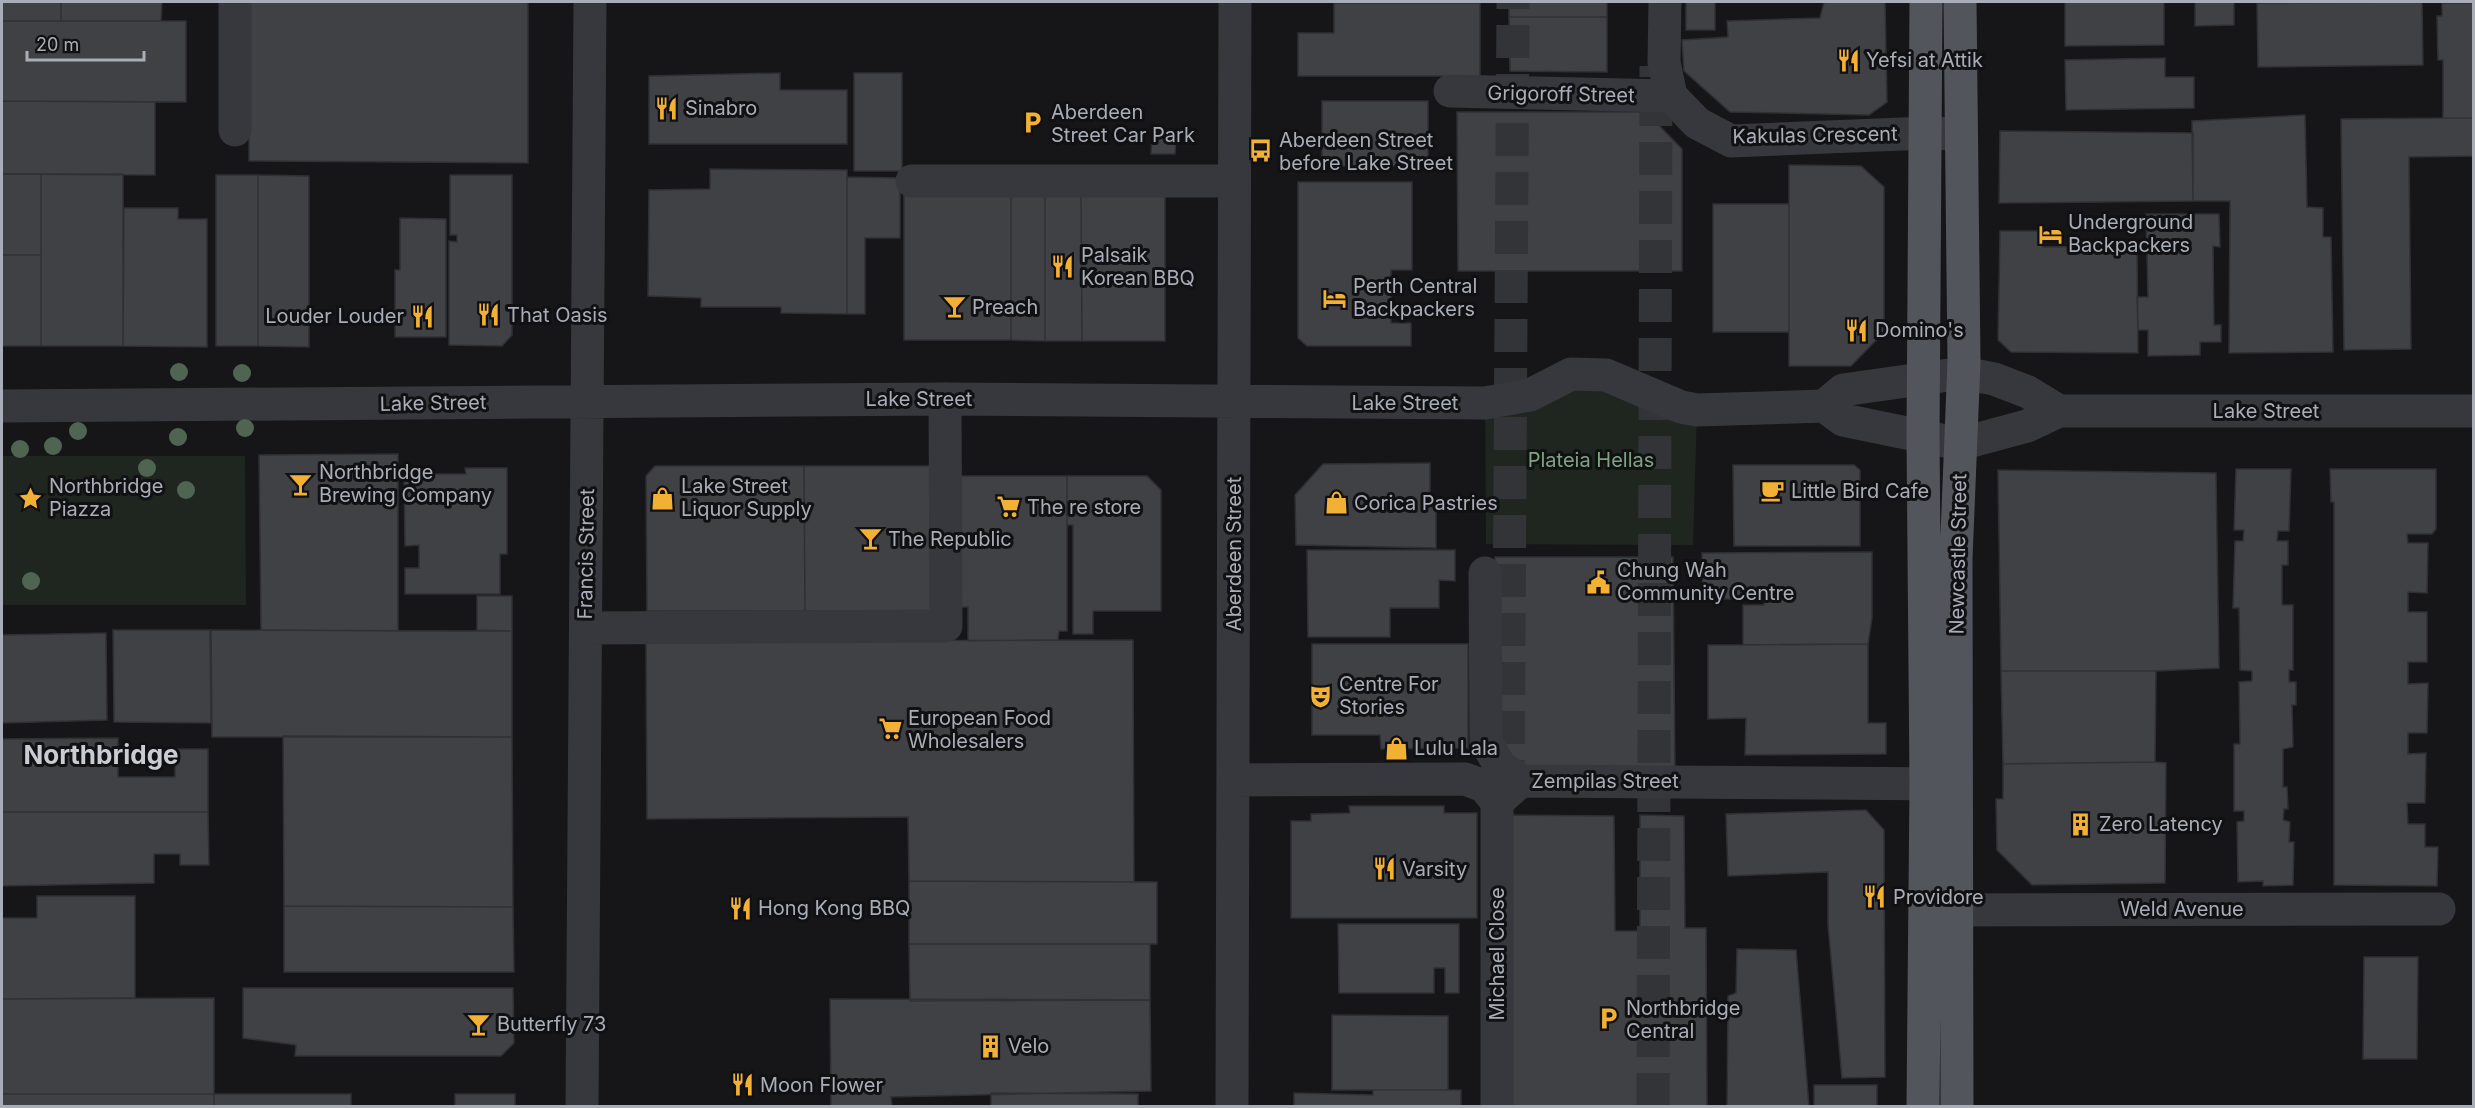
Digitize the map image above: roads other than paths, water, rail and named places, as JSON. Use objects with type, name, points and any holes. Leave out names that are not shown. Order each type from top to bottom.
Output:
[{"type":"main road","name":"Newcastle Street","points":[[1926,2],[1927,133],[1923,436],[1942,784],[1958,910],[1957,1107]]},
{"type":"main road","name":"Newcastle Street","points":[[1923,1107],[1924,910],[1942,784],[1956,559],[1963,373],[1960,2]]},
{"type":"street","points":[[235,2],[235,130]]},
{"type":"street","name":"Francis Street","points":[[582,1107],[590,2]]},
{"type":"street","name":"Aberdeen Street","points":[[1232,1107],[1235,2]]},
{"type":"street","points":[[1665,2],[1664,62],[1671,96]]},
{"type":"street","name":"Grigoroff Street","points":[[1450,91],[1671,96]]},
{"type":"street","name":"Kakulas Crescent","points":[[1671,96],[1697,123],[1731,141],[1927,133],[1961,134]]},
{"type":"street","points":[[912,181],[1234,181]]},
{"type":"street","points":[[1824,406],[1843,390],[1963,373],[1994,379],[2028,392],[2059,411]]},
{"type":"street","name":"Lake Street","points":[[2,406],[945,399],[1485,404],[1530,395],[1571,374],[1606,375],[1681,407],[1697,410],[1824,406],[1843,420],[1960,444],[2027,426],[2059,411],[2474,411]]},
{"type":"street","points":[[586,628],[946,626],[945,399]]},
{"type":"street","points":[[1485,573],[1486,742],[1500,766],[1521,781]]},
{"type":"street","points":[[1233,780],[1465,779],[1484,786],[1497,802]]},
{"type":"street","name":"Zempilas Street","points":[[1497,802],[1521,781],[1942,784]]},
{"type":"street","name":"Michael Close","points":[[1497,802],[1497,1107]]},
{"type":"street","name":"Weld Avenue","points":[[1924,910],[2439,909]]},
{"type":"tunnel","points":[[1508,793],[1513,2]]},
{"type":"tunnel","points":[[1653,1106],[1656,66]]},
{"type":"place","name":"Yefsi at Attik","points":[[1848,60]]},
{"type":"place","name":"Sinabro","points":[[667,108]]},
{"type":"place","name":"Aberdeen Street Car Park","points":[[1033,123]]},
{"type":"place","name":"Aberdeen Street before Lake Street","points":[[1261,151]]},
{"type":"place","name":"Underground Backpackers","points":[[2050,234]]},
{"type":"place","name":"Palsaik Korean BBQ","points":[[1063,266]]},
{"type":"place","name":"Perth Central Backpackers","points":[[1335,298]]},
{"type":"place","name":"Preach","points":[[954,307]]},
{"type":"place","name":"That Oasis","points":[[489,315]]},
{"type":"place","name":"Louder Louder","points":[[422,316]]},
{"type":"place","name":"Domino's","points":[[1857,330]]},
{"type":"place","name":"Northbridge Brewing Company","points":[[301,484]]},
{"type":"place","name":"Little Bird Cafe","points":[[1773,491]]},
{"type":"place","name":"Northbridge Piazza","points":[[31,498]]},
{"type":"place","name":"Lake Street Liquor Supply","points":[[663,498]]},
{"type":"place","name":"Corica Pastries","points":[[1336,503]]},
{"type":"place","name":"The re store","points":[[1009,507]]},
{"type":"place","name":"The Republic","points":[[870,539]]},
{"type":"place","name":"Chung Wah Community Centre","points":[[1599,582]]},
{"type":"place","name":"Centre For Stories","points":[[1321,696]]},
{"type":"place","name":"European Food Wholesalers","points":[[890,729]]},
{"type":"place","name":"Lulu Lala","points":[[1396,748]]},
{"type":"place","name":"Zero Latency","points":[[2081,824]]},
{"type":"place","name":"Varsity","points":[[1384,869]]},
{"type":"place","name":"Providore","points":[[1875,897]]},
{"type":"place","name":"Hong Kong BBQ","points":[[740,908]]},
{"type":"place","name":"Northbridge Central","points":[[1608,1019]]},
{"type":"place","name":"Butterfly 73","points":[[479,1024]]},
{"type":"place","name":"Velo","points":[[990,1046]]},
{"type":"place","name":"Moon Flower","points":[[742,1085]]},
{"type":"district","name":"Northbridge","points":[[101,755]]},
{"type":"park label","name":"Plateia Hellas","points":[[1591,460]]}]
